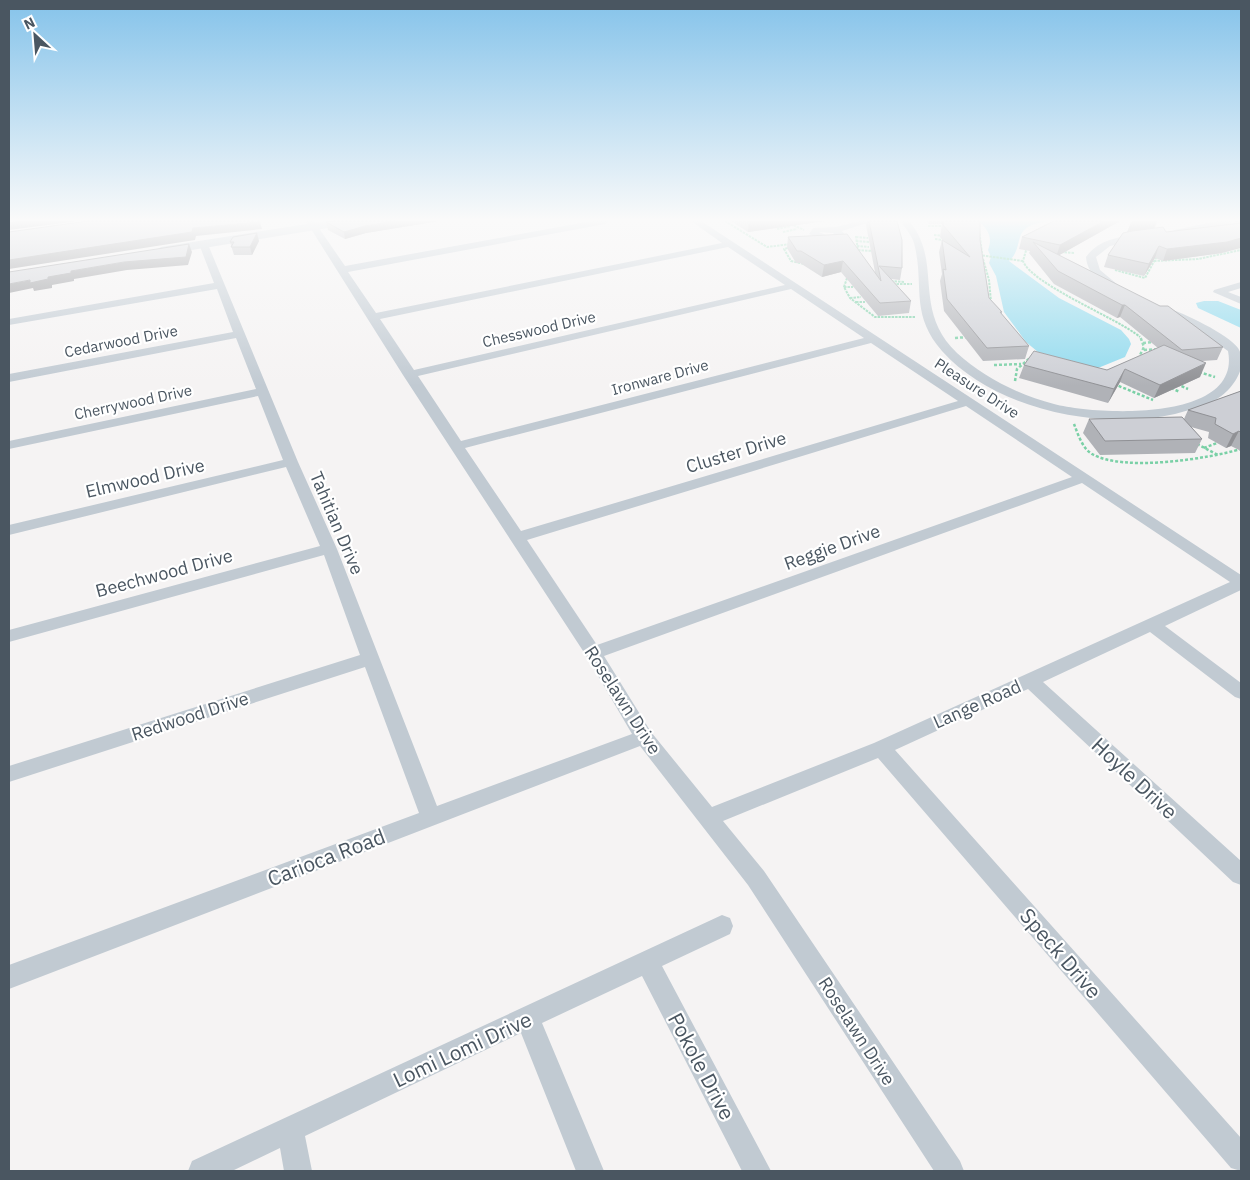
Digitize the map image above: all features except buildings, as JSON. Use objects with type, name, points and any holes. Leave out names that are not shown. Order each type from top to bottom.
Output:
[{"type":"street","name":"Tahitian Drive","points":[[217,276],[238,334],[264,391],[291,462],[329,549],[431,818]]},
{"type":"street","name":"Roselawn Drive","points":[[344,276],[593,653],[644,737],[756,878],[950,1171]]},
{"type":"street","points":[[372,317],[573,276]]},
{"type":"street","name":"Pleasure Drive","points":[[778,276],[1241,583]]},
{"type":"street","points":[[921,276],[923,299],[933,331],[957,359],[1005,390],[1035,402],[1086,414],[1122,417],[1176,410],[1205,401],[1230,382],[1236,366],[1234,350],[1203,327],[1154,305]]},
{"type":"street","points":[[1100,276],[1105,281],[1132,296]]},
{"type":"street","points":[[9,322],[220,285]]},
{"type":"street","points":[[1218,292],[1241,285]]},
{"type":"street","name":"Chesswood Drive","points":[[410,375],[793,286]]},
{"type":"street","points":[[1218,292],[1241,301]]},
{"type":"street","name":"Cedarwood Drive","points":[[9,378],[238,334]]},
{"type":"street","name":"Ironware Drive","points":[[456,446],[872,338]]},
{"type":"street","name":"Cherrywood Drive","points":[[9,445],[264,391]]},
{"type":"street","name":"Cluster Drive","points":[[516,538],[967,402]]},
{"type":"street","name":"Elmwood Drive","points":[[9,530],[291,462]]},
{"type":"street","name":"Reggie Drive","points":[[593,653],[1083,478]]},
{"type":"street","name":"Beechwood Drive","points":[[9,636],[329,549]]},
{"type":"street","name":"Lange Road","points":[[709,817],[881,748],[1241,583]]},
{"type":"street","points":[[1152,625],[1241,692]]},
{"type":"street","name":"Redwood Drive","points":[[9,774],[371,658]]},
{"type":"street","name":"Hoyle Drive","points":[[1030,680],[1241,876]]},
{"type":"street","name":"Carioca Road","points":[[9,977],[644,737]]},
{"type":"street","name":"Speck Drive","points":[[881,748],[1241,1158]]},
{"type":"street","name":"Lomi Lomi Drive","points":[[202,1171],[722,926]]},
{"type":"street","name":"Pokole Drive","points":[[647,962],[758,1171]]},
{"type":"street","points":[[527,1018],[590,1171]]},
{"type":"street","points":[[290,1130],[298,1171]]},
{"type":"path","points":[[844,288],[848,276]]},
{"type":"path","points":[[985,301],[991,302],[992,296],[988,276]]},
{"type":"path","points":[[1038,276],[1078,302],[1138,335],[1143,343],[1143,352],[1136,362]]},
{"type":"path","points":[[886,280],[904,282]]},
{"type":"path","points":[[982,283],[990,284]]},
{"type":"path","points":[[886,284],[922,285]]},
{"type":"path","points":[[1051,285],[1060,284]]},
{"type":"path","points":[[844,288],[853,287]]},
{"type":"path","points":[[844,288],[850,298],[875,317],[928,318]]},
{"type":"path","points":[[1062,292],[1068,291]]},
{"type":"path","points":[[985,296],[992,296]]},
{"type":"path","points":[[850,298],[861,297]]},
{"type":"path","points":[[1078,302],[1085,300]]},
{"type":"path","points":[[855,302],[866,302]]},
{"type":"path","points":[[1086,306],[1093,305]]},
{"type":"path","points":[[1105,316],[1111,315]]},
{"type":"path","points":[[1116,322],[1124,320]]},
{"type":"path","points":[[1138,335],[1145,334]]},
{"type":"path","points":[[1143,343],[1156,342]]},
{"type":"path","points":[[1143,352],[1163,348]]},
{"type":"path","points":[[1143,352],[1147,354]]},
{"type":"path","points":[[1005,390],[1014,383],[1021,364],[1032,357],[1029,355]]},
{"type":"path","points":[[1017,359],[1021,364]]},
{"type":"path","points":[[994,365],[1021,364]]},
{"type":"path","points":[[1195,371],[1230,382]]},
{"type":"path","points":[[1110,382],[1142,396],[1167,404],[1176,410]]},
{"type":"path","points":[[1115,385],[1120,382]]},
{"type":"path","points":[[1176,384],[1188,389]]},
{"type":"path","points":[[1168,387],[1180,392]]},
{"type":"path","points":[[1142,396],[1146,394]]},
{"type":"path","points":[[1073,422],[1088,452],[1098,457],[1112,460],[1145,461],[1189,458],[1219,455],[1241,450]]},
{"type":"path","points":[[1192,441],[1219,455]]},
{"type":"path","points":[[1204,448],[1217,443]]},
{"type":"path","points":[[1184,454],[1189,458]]},
{"type":"path","points":[[1108,455],[1112,460]]},
{"type":"water","points":[[996,276],[1029,276],[1059,298],[1121,330],[1131,344],[1125,357],[1098,368],[1038,352],[1026,342],[1004,312]]},
{"type":"water","points":[[1218,301],[1241,310],[1241,328],[1198,308],[1196,303]]}]
